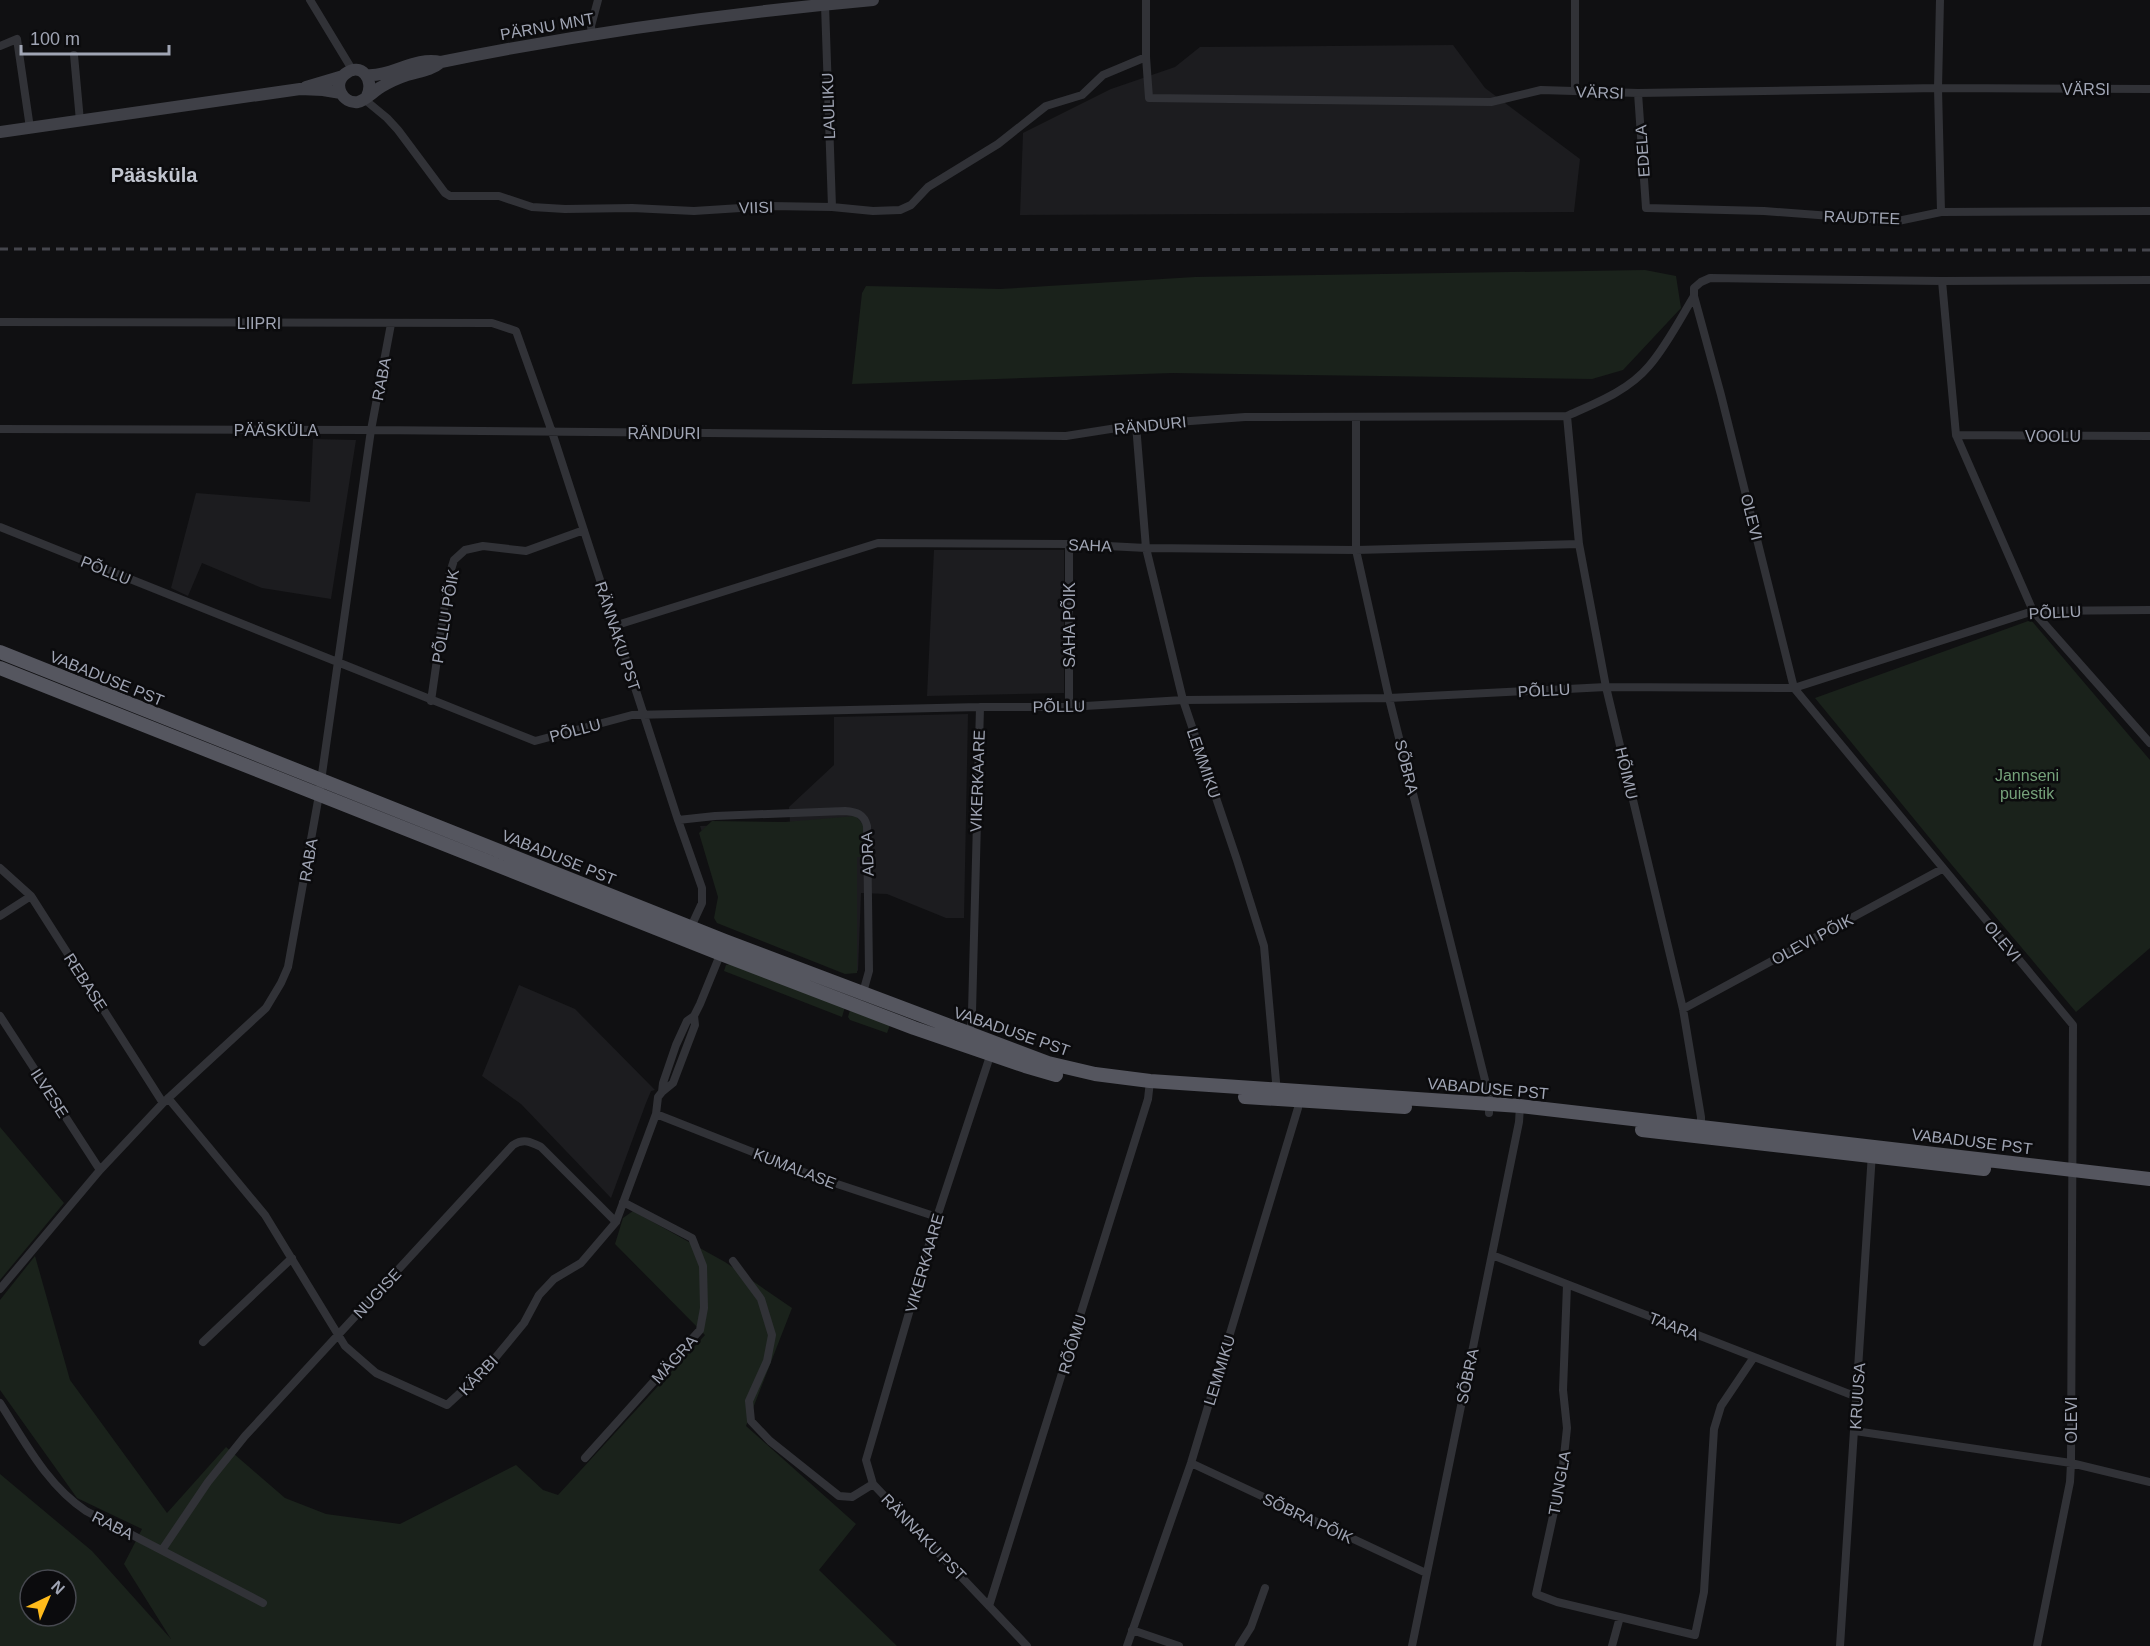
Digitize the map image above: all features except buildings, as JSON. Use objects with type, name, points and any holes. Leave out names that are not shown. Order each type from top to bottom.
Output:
[{"type":"highway","name":"VABADUSE PST","points":[[0,652],[320,780],[689,934]]},
{"type":"highway","name":"VABADUSE PST","points":[[0,668],[319,795],[992,1049],[1075,1070],[1150,1085],[1489,1108],[1701,1127],[1872,1151]]},
{"type":"highway","name":"VABADUSE PST","points":[[861,1000],[968,1034],[992,1049]]},
{"type":"highway","name":"VABADUSE PST","points":[[1520,1111],[2072,1174],[2150,1179]]},
{"type":"highway","name":"VABADUSE PST","points":[[2072,1174],[2150,1188]]},
{"type":"main road","name":"PÄRNU MNT","points":[[366,75],[377,76],[431,60],[441,62],[592,35],[707,18],[846,1],[873,0]]},
{"type":"main road","name":"PÄRNU MNT","points":[[366,98],[391,82],[407,75],[433,69],[441,62]]},
{"type":"main road","points":[[300,89],[320,81],[348,73],[360,71],[370,82],[370,90],[366,98],[350,102],[341,93],[339,88],[348,73]]},
{"type":"main road","points":[[0,132],[300,89],[341,93]]},
{"type":"street","points":[[310,0],[348,73]]},
{"type":"street","points":[[592,35],[591,26],[598,0]]},
{"type":"street","name":"VÄRSI","points":[[1146,0],[1149,98],[1491,102],[1541,90],[1638,93],[1938,88],[2150,89]]},
{"type":"street","points":[[1575,0],[1575,91]]},
{"type":"street","points":[[1940,0],[1938,88],[1941,212]]},
{"type":"street","name":"LAULIKU","points":[[825,5],[832,207]]},
{"type":"street","points":[[0,46],[17,39],[30,128]]},
{"type":"street","points":[[74,55],[80,121]]},
{"type":"street","name":"VIISI","points":[[366,98],[387,118],[450,196],[499,196],[532,207],[554,208],[694,211],[770,206],[891,211],[911,205],[928,187],[998,144],[1046,105],[1082,95],[1103,75],[1146,57]]},
{"type":"street","name":"EDELA","points":[[1638,93],[1646,208]]},
{"type":"street","name":"RAUDTEE","points":[[1646,208],[1764,211],[1898,221],[1941,212],[2150,211]]},
{"type":"street","points":[[1694,296],[1694,288],[1710,278],[1942,281],[2150,280]]},
{"type":"street","points":[[1942,281],[1956,435],[2033,611],[2150,743]]},
{"type":"street","name":"RÄNDURI","points":[[552,432],[1066,436],[1136,424],[1245,417],[1567,416],[1608,397],[1633,381],[1649,366],[1694,296]]},
{"type":"street","name":"OLEVI","points":[[1694,296],[1794,687],[2073,1025],[2070,1482],[2037,1646]]},
{"type":"street","name":"LIIPRI","points":[[0,322],[492,323],[516,331]]},
{"type":"street","name":"RABA","points":[[0,1289],[100,1170],[165,1100],[266,1008],[288,967],[319,795],[371,429],[391,324]]},
{"type":"street","name":"RÄNNAKU PST","points":[[516,331],[552,432],[702,888],[702,903],[689,934]]},
{"type":"street","name":"HÕIMU","points":[[1567,416],[1579,544],[1606,687],[1683,1009],[1701,1127]]},
{"type":"street","name":"SÕBRA","points":[[1356,418],[1356,550],[1389,699],[1489,1108]]},
{"type":"street","name":"LEMMIKU","points":[[1136,424],[1146,548],[1183,700],[1264,946],[1277,1094]]},
{"type":"street","name":"PÄÄSKÜLA","points":[[0,429],[371,429],[552,432]]},
{"type":"street","name":"VOOLU","points":[[1956,435],[2150,436]]},
{"type":"street","name":"PÕLLU","points":[[0,527],[535,741],[632,715],[1069,706],[1183,700],[1389,699],[1606,687],[1794,687],[2033,611],[2150,610]]},
{"type":"street","name":"PÕLLU PÕIK","points":[[431,701],[454,560],[465,550],[483,546],[526,551],[584,531]]},
{"type":"street","name":"SAHA","points":[[614,626],[878,543],[1070,544],[1146,548],[1356,550],[1579,544]]},
{"type":"street","name":"SAHA PÕIK","points":[[1069,706],[1070,544]]},
{"type":"street","name":"VIKERKAARE","points":[[968,1034],[972,1012],[980,707]]},
{"type":"street","name":"ADRA","points":[[678,820],[715,816],[845,811],[859,813],[865,818],[870,971],[861,1000]]},
{"type":"street","name":"REBASE","points":[[0,867],[31,896],[165,1100]]},
{"type":"street","name":"OLEVI PÕIK","points":[[1683,1009],[1942,869]]},
{"type":"street","points":[[0,916],[31,896]]},
{"type":"street","points":[[623,1202],[656,1114],[658,1097],[674,1083],[695,1025],[694,1016],[710,983],[723,947]]},
{"type":"street","name":"ILVESE","points":[[0,1016],[100,1170]]},
{"type":"street","name":"VIKERKAARE","points":[[873,1484],[866,1460],[937,1217],[992,1049]]},
{"type":"street","name":"RÕÕMU","points":[[989,1606],[1145,1110],[1150,1085]]},
{"type":"street","name":"LEMMIKU","points":[[1126,1646],[1191,1462],[1299,1096]]},
{"type":"street","name":"KÄRBI","points":[[165,1100],[265,1215],[338,1335],[358,1359],[376,1373],[443,1405],[448,1405],[486,1370],[524,1323],[539,1295],[554,1279],[581,1263],[616,1222],[623,1202]]},
{"type":"street","name":"SÕBRA","points":[[1412,1646],[1520,1111]]},
{"type":"street","name":"KUMALASE","points":[[656,1114],[816,1178],[937,1217]]},
{"type":"street","name":"NUGISE","points":[[162,1550],[208,1482],[238,1446],[513,1145],[520,1141],[531,1142],[541,1147],[616,1222]]},
{"type":"street","name":"KRUUSA","points":[[1840,1646],[1872,1151]]},
{"type":"street","name":"MÄGRA","points":[[585,1458],[699,1330],[704,1308],[703,1266],[692,1238],[623,1202]]},
{"type":"street","name":"TAARA","points":[[1492,1255],[1857,1397]]},
{"type":"street","points":[[203,1342],[292,1258]]},
{"type":"street","name":"RÄNNAKU PST","points":[[733,1262],[760,1299],[772,1335],[767,1361],[749,1401],[751,1421],[770,1441],[839,1496],[852,1497],[873,1484],[1027,1646]]},
{"type":"street","name":"TUNGLA","points":[[1567,1285],[1563,1390],[1567,1428],[1563,1475],[1536,1594],[1557,1602],[1695,1635],[1704,1592],[1714,1429],[1721,1406],[1754,1357]]},
{"type":"street","name":"RABA","points":[[0,1403],[48,1477],[70,1501],[263,1603]]},
{"type":"street","points":[[1855,1431],[2071,1463],[2150,1482]]},
{"type":"street","name":"SÕBRA PÕIK","points":[[1191,1462],[1426,1573]]},
{"type":"street","points":[[1239,1646],[1251,1627],[1265,1588]]},
{"type":"street","points":[[1612,1646],[1620,1617]]},
{"type":"street","points":[[1132,1630],[1179,1646]]},
{"type":"shaded area","points":[[1453,45],[1485,88],[1580,159],[1574,212],[1020,215],[1023,133],[1111,89],[1175,67],[1200,47]]},
{"type":"shaded area","points":[[313,439],[356,440],[331,599],[262,588],[202,563],[188,596],[171,588],[196,493],[310,502]]},
{"type":"shaded area","points":[[934,550],[1064,550],[1064,693],[927,696]]},
{"type":"shaded area","points":[[968,714],[964,918],[946,918],[887,894],[861,893],[858,971],[731,920],[700,826],[790,823],[789,807],[834,765],[834,717]]},
{"type":"shaded area","points":[[519,985],[575,1009],[655,1090],[651,1091],[646,1103],[611,1198],[521,1104],[482,1076]]},
{"type":"green space","points":[[1645,270],[1676,276],[1681,308],[1623,370],[1592,379],[1172,373],[852,384],[862,293],[866,286],[1000,289],[1195,277]]},
{"type":"green space","name":"Jannseni puiestik","points":[[2031,620],[2150,760],[2150,948],[2076,1012],[1815,698]]},
{"type":"green space","points":[[856,816],[863,825],[865,857],[857,857],[857,973],[845,974],[717,923],[714,918],[718,897],[699,833],[712,821],[785,822]]},
{"type":"green space","points":[[730,964],[845,1007],[842,1017],[724,971],[726,965]]},
{"type":"green space","points":[[850,1010],[890,1025],[887,1033],[850,1020],[848,1017]]},
{"type":"green space","points":[[0,1127],[64,1203],[0,1280]]},
{"type":"green space","points":[[633,1211],[725,1262],[792,1308],[746,1426],[856,1524],[819,1570],[897,1646],[0,1646],[0,1474],[92,1551],[171,1639],[124,1564],[142,1529],[77,1498],[0,1390],[0,1300],[35,1256],[70,1380],[167,1513],[226,1447],[285,1498],[326,1514],[400,1524],[516,1465],[543,1490],[558,1495],[705,1335],[615,1244],[623,1218]]},
{"type":"railway","points":[[0,249],[2150,250]]},
{"type":"district","name":"Pääsküla","points":[[154,175]]}]
